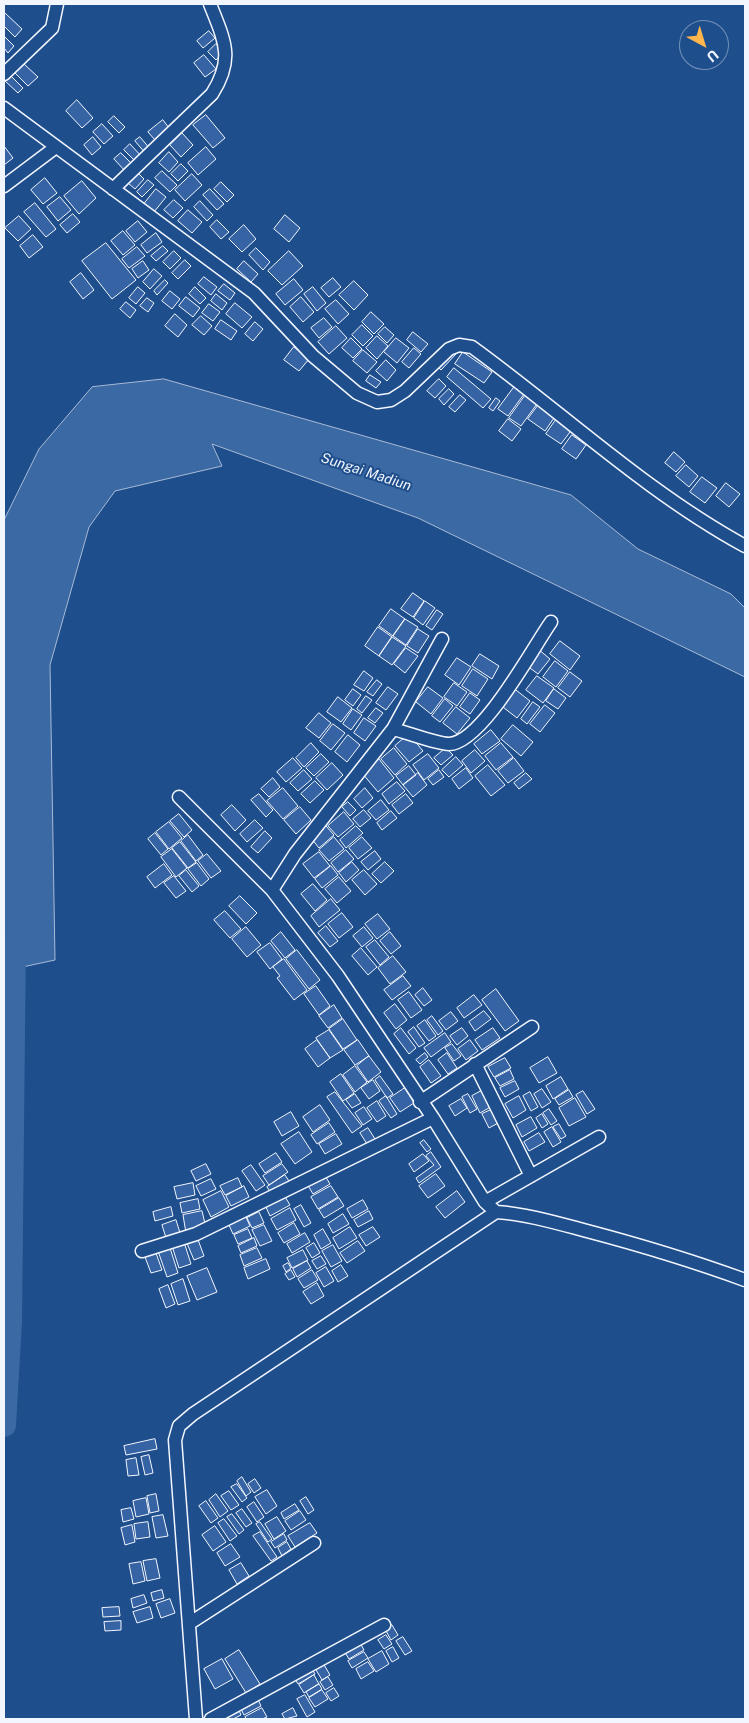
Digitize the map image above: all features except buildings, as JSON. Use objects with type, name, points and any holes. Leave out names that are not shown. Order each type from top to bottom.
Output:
[{"type":"street","points":[[4,74],[52,28],[57,4]]},
{"type":"street","points":[[113,189],[212,94],[220,82],[227,55],[226,46],[210,4]]},
{"type":"street","points":[[4,108],[254,293],[313,356],[356,393],[378,402],[391,400],[405,391],[449,349],[458,345],[472,347],[620,463],[715,529],[745,546]]},
{"type":"street","points":[[4,186],[56,147]]},
{"type":"street","points":[[393,729],[449,744],[470,736],[486,720],[550,622]]},
{"type":"street","points":[[272,890],[295,854],[393,729],[442,639]]},
{"type":"street","points":[[178,797],[272,890],[338,976],[420,1102],[434,1118],[485,1202],[496,1212],[540,1219],[599,1234],[700,1263],[745,1280]]},
{"type":"street","points":[[420,1102],[532,1026]]},
{"type":"street","points":[[475,1064],[531,1176]]},
{"type":"street","points":[[142,1251],[196,1234],[434,1118]]},
{"type":"street","points":[[485,1202],[598,1137]]},
{"type":"street","points":[[196,1719],[175,1440],[179,1426],[193,1414],[496,1212]]},
{"type":"street","points":[[190,1623],[314,1543]]},
{"type":"street","points":[[212,1719],[384,1625]]},
{"type":"water","points":[[164,379],[571,495],[638,549],[731,594],[745,608],[745,677],[418,518],[212,444],[222,466],[115,491],[89,527],[50,665],[55,960],[4,971],[4,520],[39,449],[92,387]]},
{"type":"waterway","name":"Sungai Madiun","points":[[4,1425],[10,1321],[14,937]]}]
